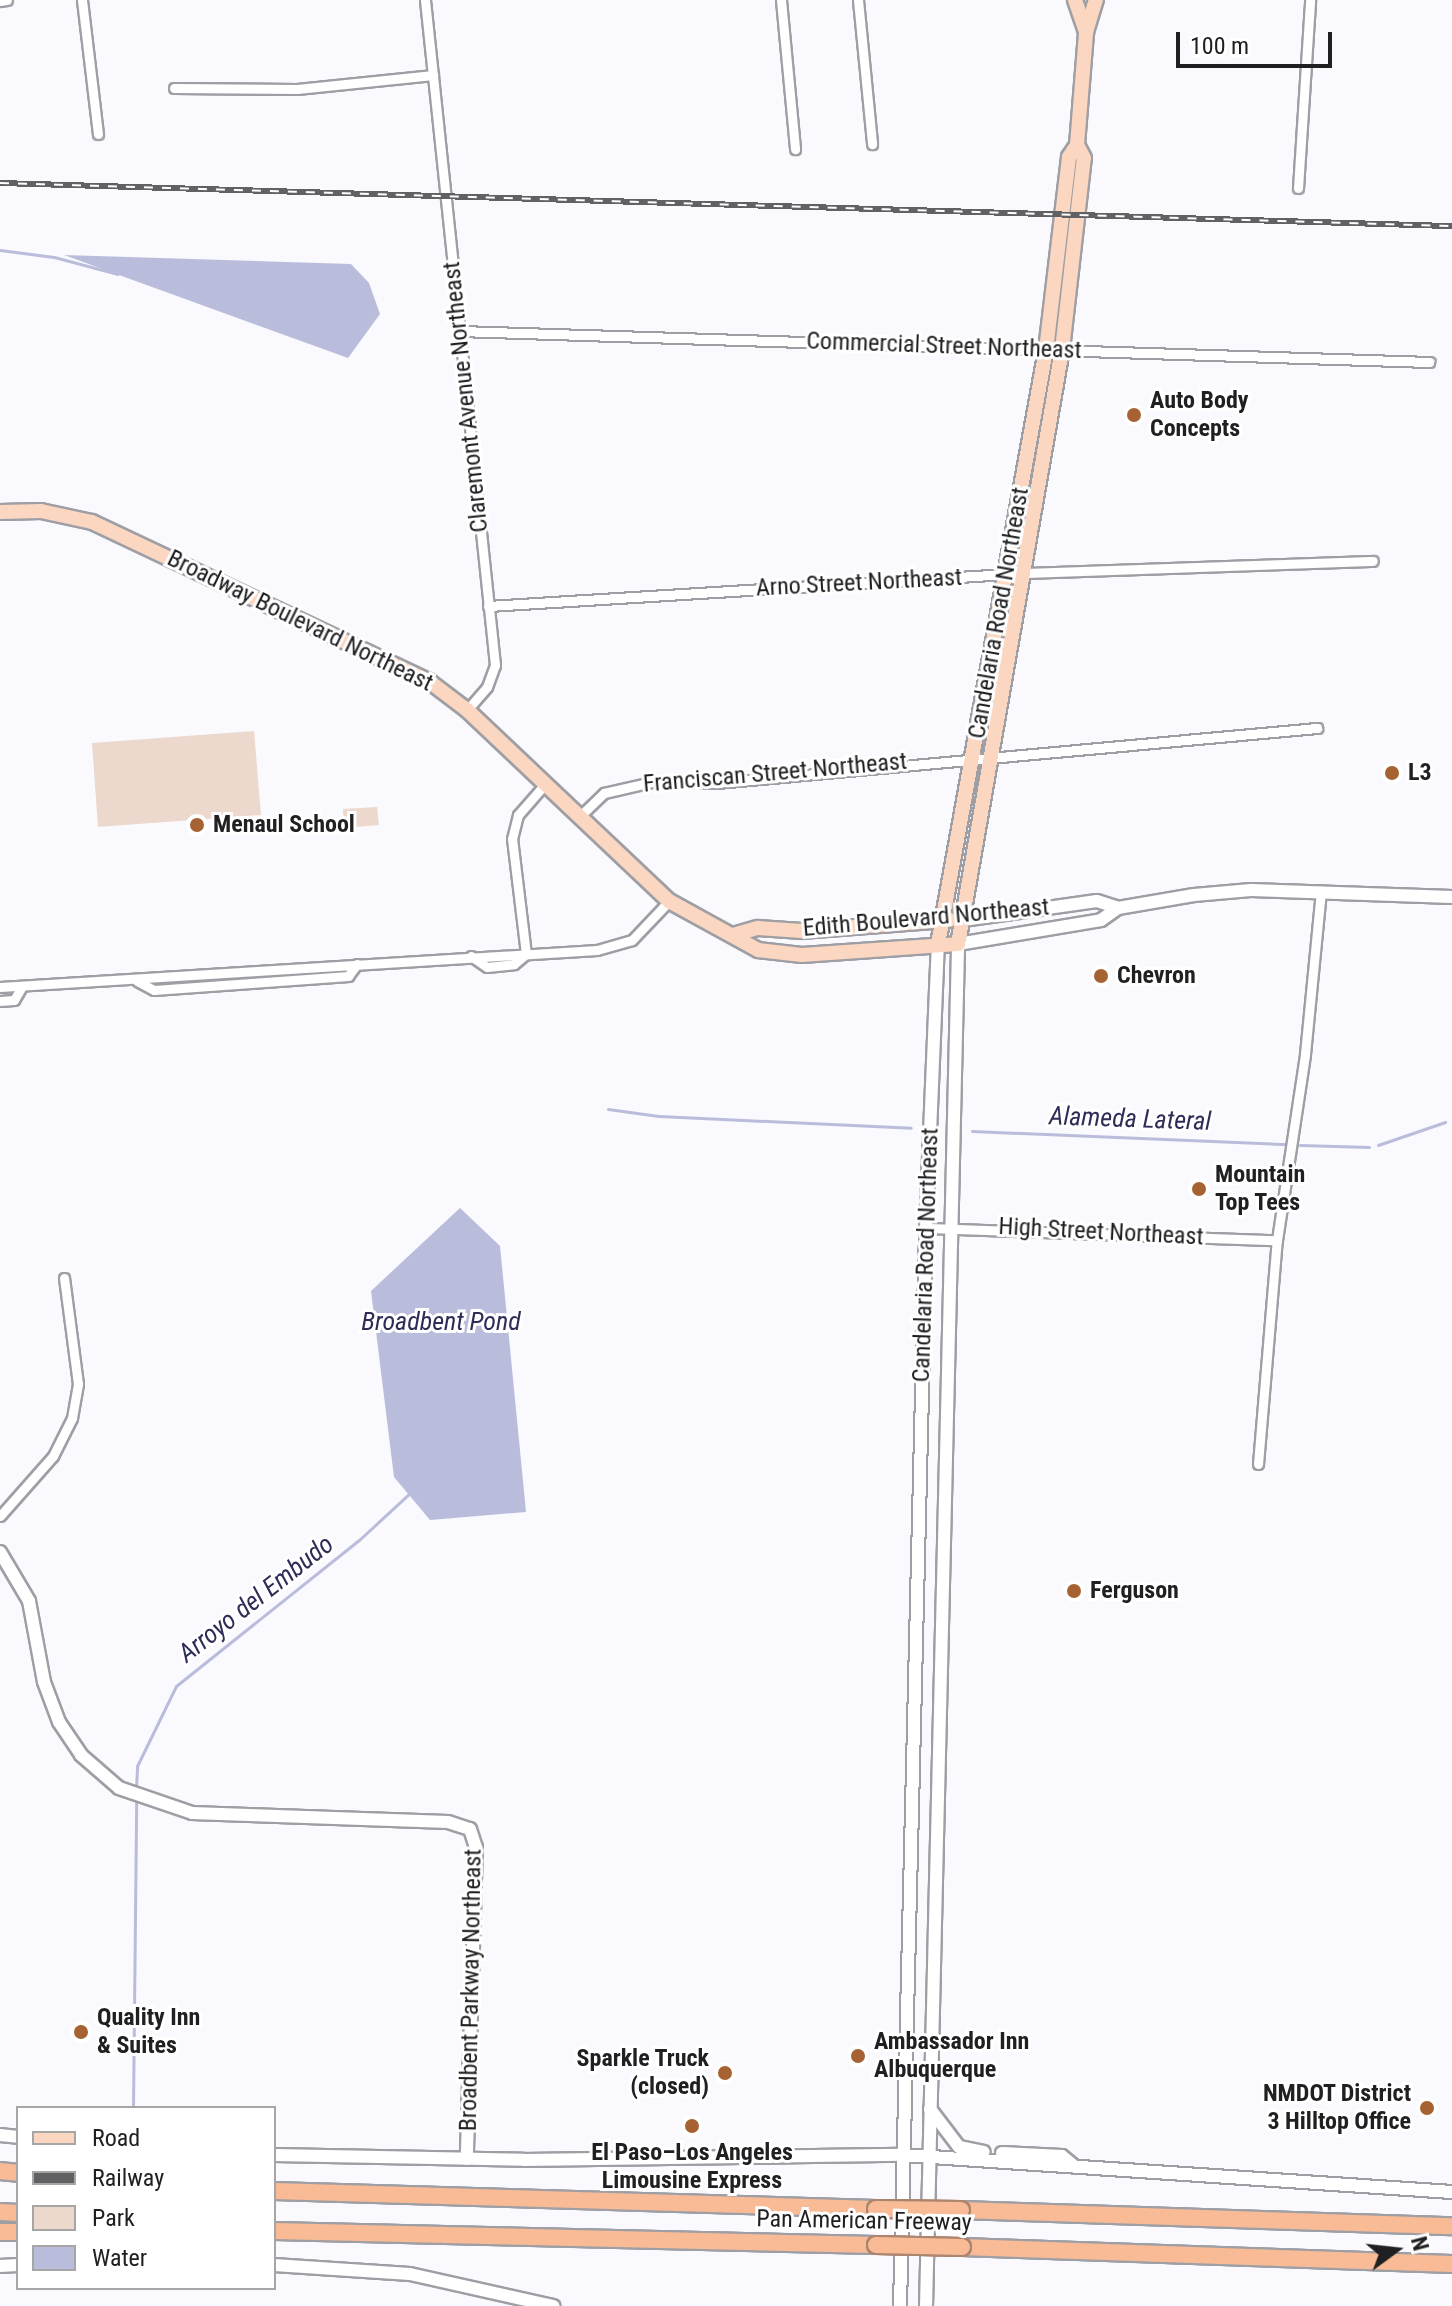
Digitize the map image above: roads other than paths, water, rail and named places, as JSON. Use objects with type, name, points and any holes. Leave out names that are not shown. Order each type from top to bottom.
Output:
[{"type":"highway","name":"Pan American Freeway","points":[[276,2191],[1452,2226]]},
{"type":"highway","name":"Pan American Freeway","points":[[276,2233],[962,2247],[1452,2264]]},
{"type":"main road","points":[[1075,0],[1086,32]]},
{"type":"main road","points":[[1077,145],[1086,32],[1096,0]]},
{"type":"main road","name":"Candelaria Road Northeast","points":[[900,2306],[926,1228],[938,944],[1046,350],[1069,157],[1077,145],[1084,158],[1062,350],[958,944],[926,2306]]},
{"type":"main road","name":"Broadway Boulevard Northeast","points":[[0,512],[41,511],[92,522],[397,665],[467,710],[669,901]]},
{"type":"main road","name":"Edith Boulevard Northeast","points":[[733,935],[758,928],[802,931],[963,920],[1097,901],[1118,908],[1251,890],[1452,897]]},
{"type":"main road","name":"Edith Boulevard Northeast","points":[[669,901],[758,950],[802,955],[958,944],[1101,920],[1118,908]]},
{"type":"main road","name":"Broadbent Parkway Northeast","points":[[0,1552],[29,1601],[44,1682],[59,1722],[81,1755],[119,1788],[192,1813],[448,1822],[470,1829],[476,1847],[467,2159]]},
{"type":"main road","points":[[930,2109],[959,2147],[1062,2156],[1075,2167]]},
{"type":"main road","points":[[276,2155],[467,2159],[902,2155],[1452,2192]]},
{"type":"main road","points":[[276,2265],[410,2274],[553,2306]]},
{"type":"street","points":[[0,1],[7,0]]},
{"type":"street","points":[[82,0],[98,134]]},
{"type":"street","name":"Claremont Avenue Northeast","points":[[425,0],[495,665],[487,687],[467,710]]},
{"type":"street","points":[[781,0],[795,149]]},
{"type":"street","points":[[858,0],[872,144]]},
{"type":"street","points":[[1298,188],[1310,0]]},
{"type":"street","points":[[174,88],[297,89],[433,75]]},
{"type":"street","name":"Commercial Street Northeast","points":[[459,331],[1430,362]]},
{"type":"street","name":"Arno Street Northeast","points":[[488,606],[1023,573],[1373,561]]},
{"type":"street","name":"Franciscan Street Northeast","points":[[579,817],[604,793],[622,785],[717,783],[990,754],[1317,728]]},
{"type":"street","points":[[526,954],[512,839],[518,815],[545,784]]},
{"type":"street","points":[[1258,1464],[1277,1240],[1321,891]]},
{"type":"street","points":[[0,987],[134,980],[154,990],[348,976],[357,964],[471,956],[487,967],[514,964],[526,954],[618,947],[632,940],[669,901]]},
{"type":"street","points":[[0,1001],[14,1000],[21,988]]},
{"type":"street","name":"High Street Northeast","points":[[926,1228],[952,1225],[1277,1240]]},
{"type":"street","points":[[0,1516],[66,1435],[78,1384],[64,1278]]},
{"type":"water","points":[[64,255],[351,264],[369,283],[380,314],[348,358]]},
{"type":"water","name":"Broadbent Pond","points":[[460,1208],[500,1246],[526,1512],[430,1520],[394,1477],[371,1291]]},
{"type":"waterway","points":[[0,250],[54,257],[118,274]]},
{"type":"waterway","points":[[608,1109],[659,1116],[911,1128]]},
{"type":"waterway","points":[[1378,1145],[1445,1122]]},
{"type":"waterway","name":"Alameda Lateral","points":[[972,1131],[1287,1144]]},
{"type":"waterway","points":[[1300,1145],[1369,1147]]},
{"type":"waterway","name":"Arroyo del Embudo","points":[[136,1788],[137,1766],[176,1686],[359,1540],[411,1492]]},
{"type":"waterway","name":"Arroyo del Embudo","points":[[133,2106],[136,1796]]},
{"type":"railway","points":[[0,183],[1452,226]]},
{"type":"place","name":"Auto Body Concepts","points":[[1134,415]]},
{"type":"place","name":"L3","points":[[1392,773]]},
{"type":"place","name":"Menaul School","points":[[197,825]]},
{"type":"place","name":"Chevron","points":[[1101,976]]},
{"type":"place","name":"Mountain Top Tees","points":[[1199,1189]]},
{"type":"place","name":"Ferguson","points":[[1074,1591]]},
{"type":"place","name":"Quality Inn & Suites","points":[[81,2032]]},
{"type":"place","name":"Ambassador Inn Albuquerque","points":[[858,2056]]},
{"type":"place","name":"Sparkle Truck (closed)","points":[[725,2073]]},
{"type":"place","name":"NMDOT District 3 Hilltop Office","points":[[1427,2108]]},
{"type":"place","name":"El Paso–Los Angeles Limousine Express","points":[[692,2126]]}]
